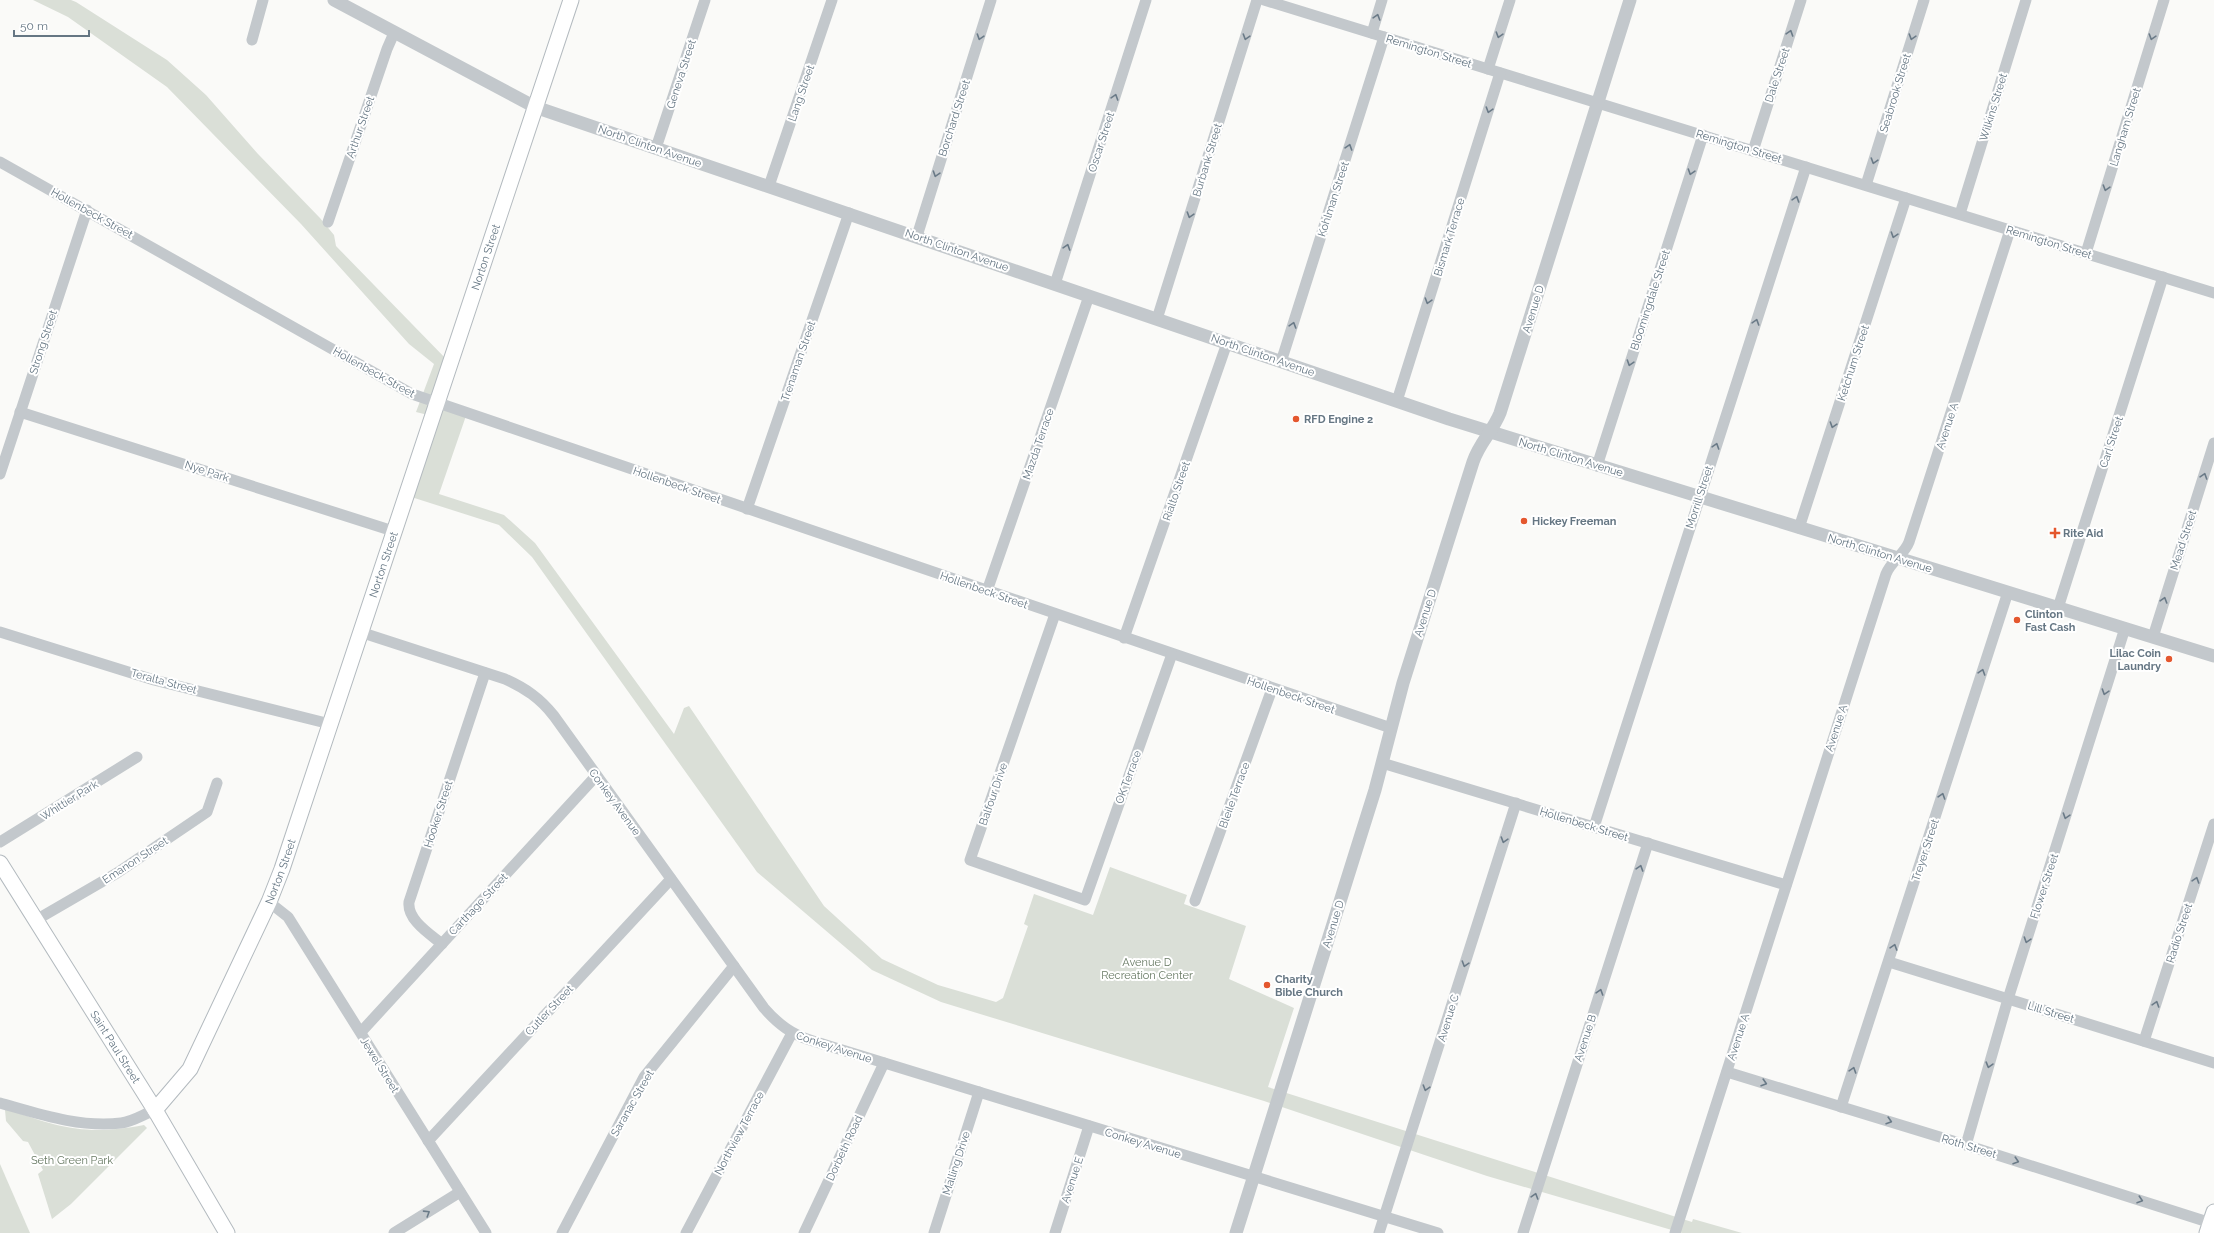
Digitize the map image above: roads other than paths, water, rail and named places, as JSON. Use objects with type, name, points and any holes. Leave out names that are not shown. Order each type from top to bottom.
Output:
[{"type":"main road","name":"Norton Street","points":[[155,1110],[190,1069],[269,902],[330,724],[571,0]]},
{"type":"main road","name":"Saint Paul Street","points":[[0,863],[155,1110],[227,1233]]},
{"type":"street","points":[[252,40],[263,0]]},
{"type":"street","name":"North Clinton Avenue","points":[[334,0],[535,107],[1490,432],[2214,656]]},
{"type":"street","name":"Geneva Street","points":[[656,148],[705,0]]},
{"type":"street","name":"Lang Street","points":[[769,186],[832,0]]},
{"type":"street","name":"Borchard Street","points":[[917,236],[991,0]]},
{"type":"street","name":"Oscar Street","points":[[1055,284],[1146,0]]},
{"type":"street","name":"Burbank Street","points":[[1157,319],[1257,0]]},
{"type":"street","points":[[1372,33],[1382,0]]},
{"type":"street","points":[[1488,69],[1510,0]]},
{"type":"street","name":"Avenue D","points":[[1236,1233],[1382,763],[1403,683],[1473,462],[1482,442],[1490,432],[1500,413],[1630,0]]},
{"type":"street","name":"Dale Street","points":[[1753,151],[1801,0]]},
{"type":"street","name":"Seabrook Street","points":[[1866,186],[1924,0]]},
{"type":"street","name":"Wilkins Street","points":[[1960,214],[2026,0]]},
{"type":"street","name":"Langham Street","points":[[2086,253],[2164,0]]},
{"type":"street","name":"Remington Street","points":[[1270,1],[2214,293]]},
{"type":"street","name":"Arthur Street","points":[[328,222],[387,49],[394,33]]},
{"type":"street","name":"Kohlman Street","points":[[1282,362],[1384,37]]},
{"type":"street","name":"Bismark Terrace","points":[[1397,401],[1500,73]]},
{"type":"street","name":"Bloomingdale Street","points":[[1596,466],[1703,135]]},
{"type":"street","name":"Hollenbeck Street","points":[[0,162],[404,390],[436,403],[1390,728]]},
{"type":"street","name":"Morrill Street","points":[[1594,827],[1806,167]]},
{"type":"street","name":"Ketchum Street","points":[[1800,528],[1906,198]]},
{"type":"street","name":"Strong Street","points":[[0,474],[87,210]]},
{"type":"street","name":"Trenaman Street","points":[[747,509],[849,213]]},
{"type":"street","name":"Avenue A","points":[[1675,1233],[1886,574],[1897,558],[1905,551],[1909,542],[2010,230]]},
{"type":"street","name":"Carl Street","points":[[2058,608],[2163,277]]},
{"type":"street","name":"Mazda Terrace","points":[[987,591],[1089,296]]},
{"type":"street","name":"Rialto Street","points":[[1124,638],[1227,343]]},
{"type":"street","name":"Nye Park","points":[[20,412],[393,531]]},
{"type":"street","name":"Mead Street","points":[[2153,637],[2214,443]]},
{"type":"street","name":"Treyer Street","points":[[1841,1107],[2008,592]]},
{"type":"street","name":"Balfour Drive","points":[[1054,614],[970,860],[1085,900]]},
{"type":"street","name":"Flower Street","points":[[1966,1145],[2008,999],[2125,628]]},
{"type":"street","name":"Teralta Street","points":[[0,632],[154,680],[330,724]]},
{"type":"street","name":"Conkey Avenue","points":[[360,632],[519,685],[540,700],[767,1011],[792,1033],[884,1063],[1438,1233]]},
{"type":"street","name":"OK Terrace","points":[[1085,900],[1172,654]]},
{"type":"street","name":"Hooker Street","points":[[442,944],[413,918],[409,911],[409,902],[485,673]]},
{"type":"street","name":"Bleile Terrace","points":[[1195,901],[1272,689]]},
{"type":"street","name":"Whittier Park","points":[[0,842],[137,757]]},
{"type":"street","name":"Hollenbeck Street","points":[[1382,763],[1786,885]]},
{"type":"street","name":"Carthage Street","points":[[361,1032],[596,776]]},
{"type":"street","name":"Emanon Street","points":[[36,920],[117,873],[207,812],[217,783]]},
{"type":"street","name":"Avenue C","points":[[1379,1233],[1516,803]]},
{"type":"street","name":"Radio Street","points":[[2144,1041],[2214,824]]},
{"type":"street","name":"Avenue B","points":[[1523,1233],[1648,843]]},
{"type":"street","name":"Cutler Street","points":[[428,1142],[670,879]]},
{"type":"street","name":"Jewel Street","points":[[269,902],[288,917],[486,1233]]},
{"type":"street","name":"Lill Street","points":[[1889,962],[2214,1063]]},
{"type":"street","name":"Saranac Street","points":[[562,1233],[644,1077],[734,966]]},
{"type":"street","name":"Northview Terrace","points":[[686,1233],[792,1033]]},
{"type":"street","name":"Dorbeth Road","points":[[804,1233],[884,1063]]},
{"type":"street","name":"Roth Street","points":[[1727,1072],[1966,1145],[2211,1223]]},
{"type":"street","name":"Malling Drive","points":[[934,1233],[979,1092]]},
{"type":"street","points":[[0,1104],[48,1117],[87,1124],[122,1123],[155,1110]]},
{"type":"street","name":"Avenue E","points":[[1055,1233],[1089,1126]]},
{"type":"street","points":[[394,1233],[460,1192]]},
{"type":"place","name":"RFD Engine 2","points":[[1296,419]]},
{"type":"place","name":"Hickey Freeman","points":[[1524,521]]},
{"type":"place","name":"Rite Aid","points":[[2055,533]]},
{"type":"place","name":"Clinton Fast Cash","points":[[2017,620]]},
{"type":"place","name":"Lilac Coin Laundry","points":[[2169,659]]},
{"type":"place","name":"Charity Bible Church","points":[[1267,985]]},
{"type":"park label","name":"Avenue D Recreation Center","points":[[1147,968]]},
{"type":"park label","name":"Seth Green Park","points":[[72,1160]]}]
